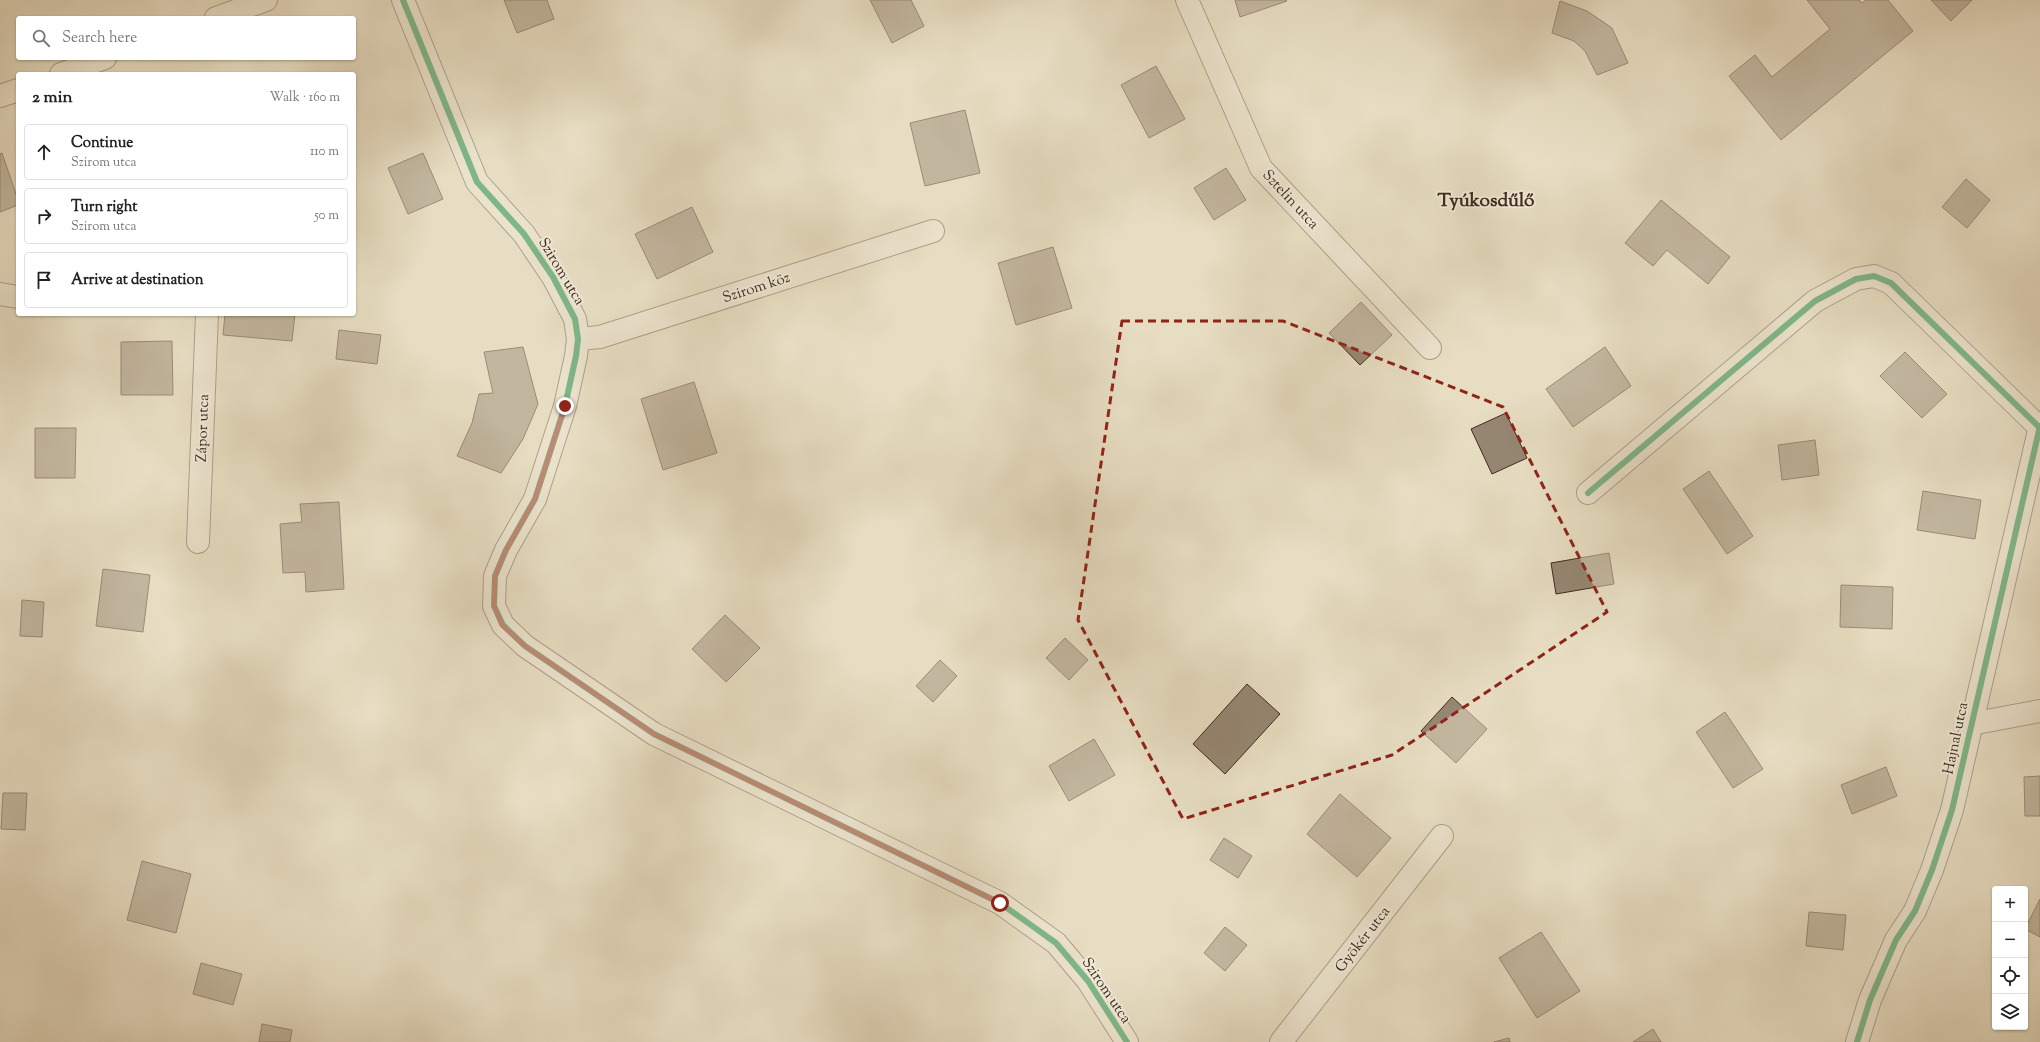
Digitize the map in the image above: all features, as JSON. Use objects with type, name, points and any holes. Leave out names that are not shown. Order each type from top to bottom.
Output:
[{"type":"street","points":[[222,16],[266,0]]},
{"type":"street","name":"Szirom utca","points":[[403,0],[477,182],[524,234],[553,277],[575,319],[578,339],[565,406],[535,499],[506,550],[495,576],[494,606],[502,625],[525,646],[654,734],[1000,903],[1056,942],[1088,981],[1127,1042]]},
{"type":"street","name":"Sztelin utca","points":[[1187,0],[1261,168],[1430,348]]},
{"type":"street","points":[[66,72],[100,60]]},
{"type":"street","points":[[0,96],[16,91]]},
{"type":"street","name":"Szirom köz","points":[[578,339],[600,337],[932,231]]},
{"type":"street","points":[[1588,493],[1815,300],[1856,280],[1874,276],[1891,283],[2040,426]]},
{"type":"street","points":[[0,294],[16,297]]},
{"type":"street","name":"Zápor utca","points":[[198,542],[207,316]]},
{"type":"street","name":"Hajnal utca","points":[[1857,1042],[1870,1000],[1896,940],[1915,911],[1932,870],[1952,810],[2040,426]]},
{"type":"street","points":[[1972,724],[2040,711]]},
{"type":"street","name":"Gyökér utca","points":[[1281,1042],[1442,836]]},
{"type":"highlighted area","points":[[1122,321],[1283,321],[1503,407],[1607,612],[1392,755],[1183,819],[1078,620]]},
{"type":"building","points":[[504,0],[547,0],[554,19],[517,33]]},
{"type":"building","points":[[870,0],[911,0],[924,26],[892,43]]},
{"type":"building","points":[[1235,0],[1286,0],[1287,1],[1240,17]]},
{"type":"building","points":[[1807,0],[1859,0],[1862,3],[1866,0],[1888,0],[1913,31],[1781,140],[1729,76],[1755,55],[1772,77],[1830,29]]},
{"type":"building","points":[[1931,0],[1972,0],[1951,21]]},
{"type":"building","points":[[1560,1],[1587,11],[1612,28],[1628,63],[1597,75],[1585,51],[1574,41],[1552,33]]},
{"type":"building","points":[[1156,66],[1185,119],[1149,138],[1121,85]]},
{"type":"building","points":[[965,110],[980,173],[925,186],[910,123]]},
{"type":"building","points":[[2,153],[16,194],[16,206],[0,212],[0,154]]},
{"type":"building","points":[[423,153],[443,199],[408,214],[388,168]]},
{"type":"building","points":[[1226,168],[1246,200],[1214,220],[1194,188]]},
{"type":"building","points":[[1966,179],[1990,200],[1967,228],[1942,207]]},
{"type":"building","points":[[1661,200],[1730,257],[1708,284],[1667,250],[1653,266],[1625,243]]},
{"type":"building","points":[[692,207],[713,252],[657,279],[635,234]]},
{"type":"building","points":[[1053,247],[1072,308],[1016,325],[998,263]]},
{"type":"building","points":[[1361,302],[1392,335],[1360,365],[1329,333]]},
{"type":"building","points":[[225,316],[295,316],[292,341],[223,335]]},
{"type":"building","points":[[339,330],[381,335],[377,364],[336,359]]},
{"type":"building","points":[[172,341],[173,395],[121,395],[121,342]]},
{"type":"building","points":[[523,347],[538,404],[523,439],[501,473],[457,456],[472,423],[479,394],[493,393],[484,352]]},
{"type":"building","points":[[1605,347],[1631,386],[1573,427],[1546,389]]},
{"type":"building","points":[[1905,352],[1947,394],[1922,418],[1880,376]]},
{"type":"building","points":[[694,382],[717,453],[663,470],[641,399]]},
{"type":"building","points":[[1506,413],[1527,458],[1492,474],[1471,429]]},
{"type":"building","points":[[35,428],[76,428],[75,478],[35,478]]},
{"type":"building","points":[[1815,440],[1819,475],[1782,480],[1778,445]]},
{"type":"building","points":[[1709,471],[1753,536],[1727,554],[1683,489]]},
{"type":"building","points":[[1923,491],[1981,500],[1975,539],[1917,530]]},
{"type":"building","points":[[339,502],[344,589],[306,592],[305,572],[283,573],[280,524],[302,522],[300,504]]},
{"type":"building","points":[[1609,553],[1614,584],[1556,594],[1551,563]]},
{"type":"building","points":[[103,569],[150,575],[143,632],[96,626]]},
{"type":"building","points":[[1841,585],[1893,587],[1892,629],[1840,627]]},
{"type":"building","points":[[22,600],[44,602],[42,637],[20,636]]},
{"type":"building","points":[[725,615],[760,648],[726,682],[692,649]]},
{"type":"building","points":[[1065,638],[1088,660],[1069,680],[1046,658]]},
{"type":"building","points":[[940,660],[957,676],[933,702],[916,686]]},
{"type":"building","points":[[1247,684],[1280,714],[1225,774],[1193,744]]},
{"type":"building","points":[[1452,697],[1487,729],[1456,763],[1421,731]]},
{"type":"building","points":[[1725,712],[1763,769],[1733,788],[1696,732]]},
{"type":"building","points":[[1094,739],[1115,775],[1069,801],[1049,766]]},
{"type":"building","points":[[1886,767],[1897,796],[1852,814],[1841,785]]},
{"type":"building","points":[[2040,776],[2040,816],[2025,816],[2024,777]]},
{"type":"building","points":[[3,793],[27,793],[25,830],[1,829]]},
{"type":"building","points":[[1340,794],[1391,838],[1357,877],[1307,834]]},
{"type":"building","points":[[1224,838],[1252,856],[1238,878],[1210,860]]},
{"type":"building","points":[[142,861],[191,874],[176,933],[127,920]]},
{"type":"building","points":[[2040,899],[2040,937],[2028,931],[2028,923]]},
{"type":"building","points":[[1809,912],[1846,915],[1843,950],[1806,946]]},
{"type":"building","points":[[1225,927],[1247,945],[1225,971],[1204,953]]},
{"type":"building","points":[[1541,932],[1580,991],[1537,1018],[1499,958]]},
{"type":"building","points":[[201,963],[242,974],[233,1005],[193,994]]},
{"type":"building","points":[[262,1024],[292,1030],[290,1042],[259,1042]]},
{"type":"building","points":[[1653,1029],[1661,1042],[1633,1042]]},
{"type":"building","points":[[1509,1038],[1510,1042],[1494,1042]]},
{"type":"cycle path","points":[[403,0],[477,182],[524,234],[553,277],[575,319],[578,339],[576,356],[565,406],[535,499],[506,550],[495,576],[494,606],[503,625],[525,646],[654,734],[1000,903],[1056,943],[1088,981],[1127,1042]]},
{"type":"cycle path","points":[[1588,493],[1815,301],[1856,279],[1874,276],[1891,283],[2039,427]]},
{"type":"cycle path","points":[[1857,1042],[1870,1000],[1896,940],[1915,911],[1932,870],[1952,810],[2040,426]]},
{"type":"district","name":"Tyúkosdűlő","points":[[1486,199]]},
{"type":"route","points":[[565,406],[535,499],[506,550],[495,576],[494,606],[502,625],[525,646],[654,734],[1000,903]]}]
